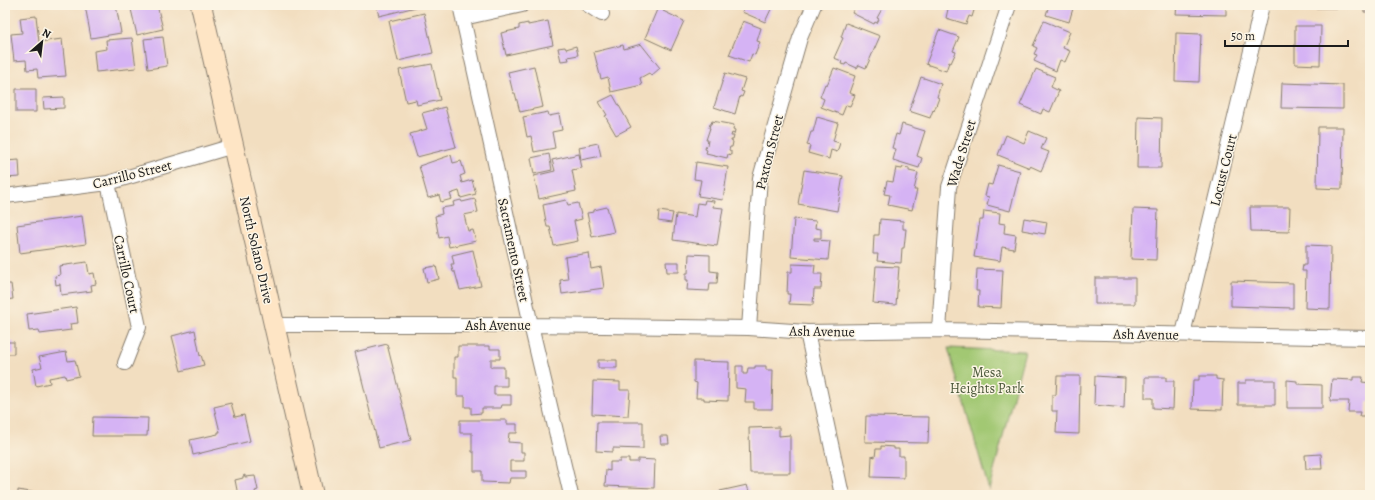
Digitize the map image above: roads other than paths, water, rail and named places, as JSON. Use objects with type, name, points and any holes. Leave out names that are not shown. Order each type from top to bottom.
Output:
[{"type":"main road","name":"North Solano Drive","points":[[201,5],[313,495]]},
{"type":"street","points":[[461,12],[522,5]]},
{"type":"street","points":[[588,5],[602,14]]},
{"type":"street","name":"Paxton Street","points":[[749,328],[760,178],[800,38],[814,5]]},
{"type":"street","name":"Wade Street","points":[[940,330],[949,187],[1008,5]]},
{"type":"street","name":"Locust Court","points":[[1183,334],[1262,5]]},
{"type":"street","name":"Sacramento Street","points":[[461,12],[531,325],[571,495]]},
{"type":"street","name":"Carrillo Street","points":[[5,196],[108,183],[232,146]]},
{"type":"street","name":"Carrillo Court","points":[[108,183],[139,327],[125,363]]},
{"type":"street","name":"Ash Avenue","points":[[275,325],[531,325],[749,328],[807,332],[940,330],[1370,338]]},
{"type":"street","points":[[807,332],[842,495]]},
{"type":"park label","name":"Mesa Heights Park","points":[[987,380]]}]
